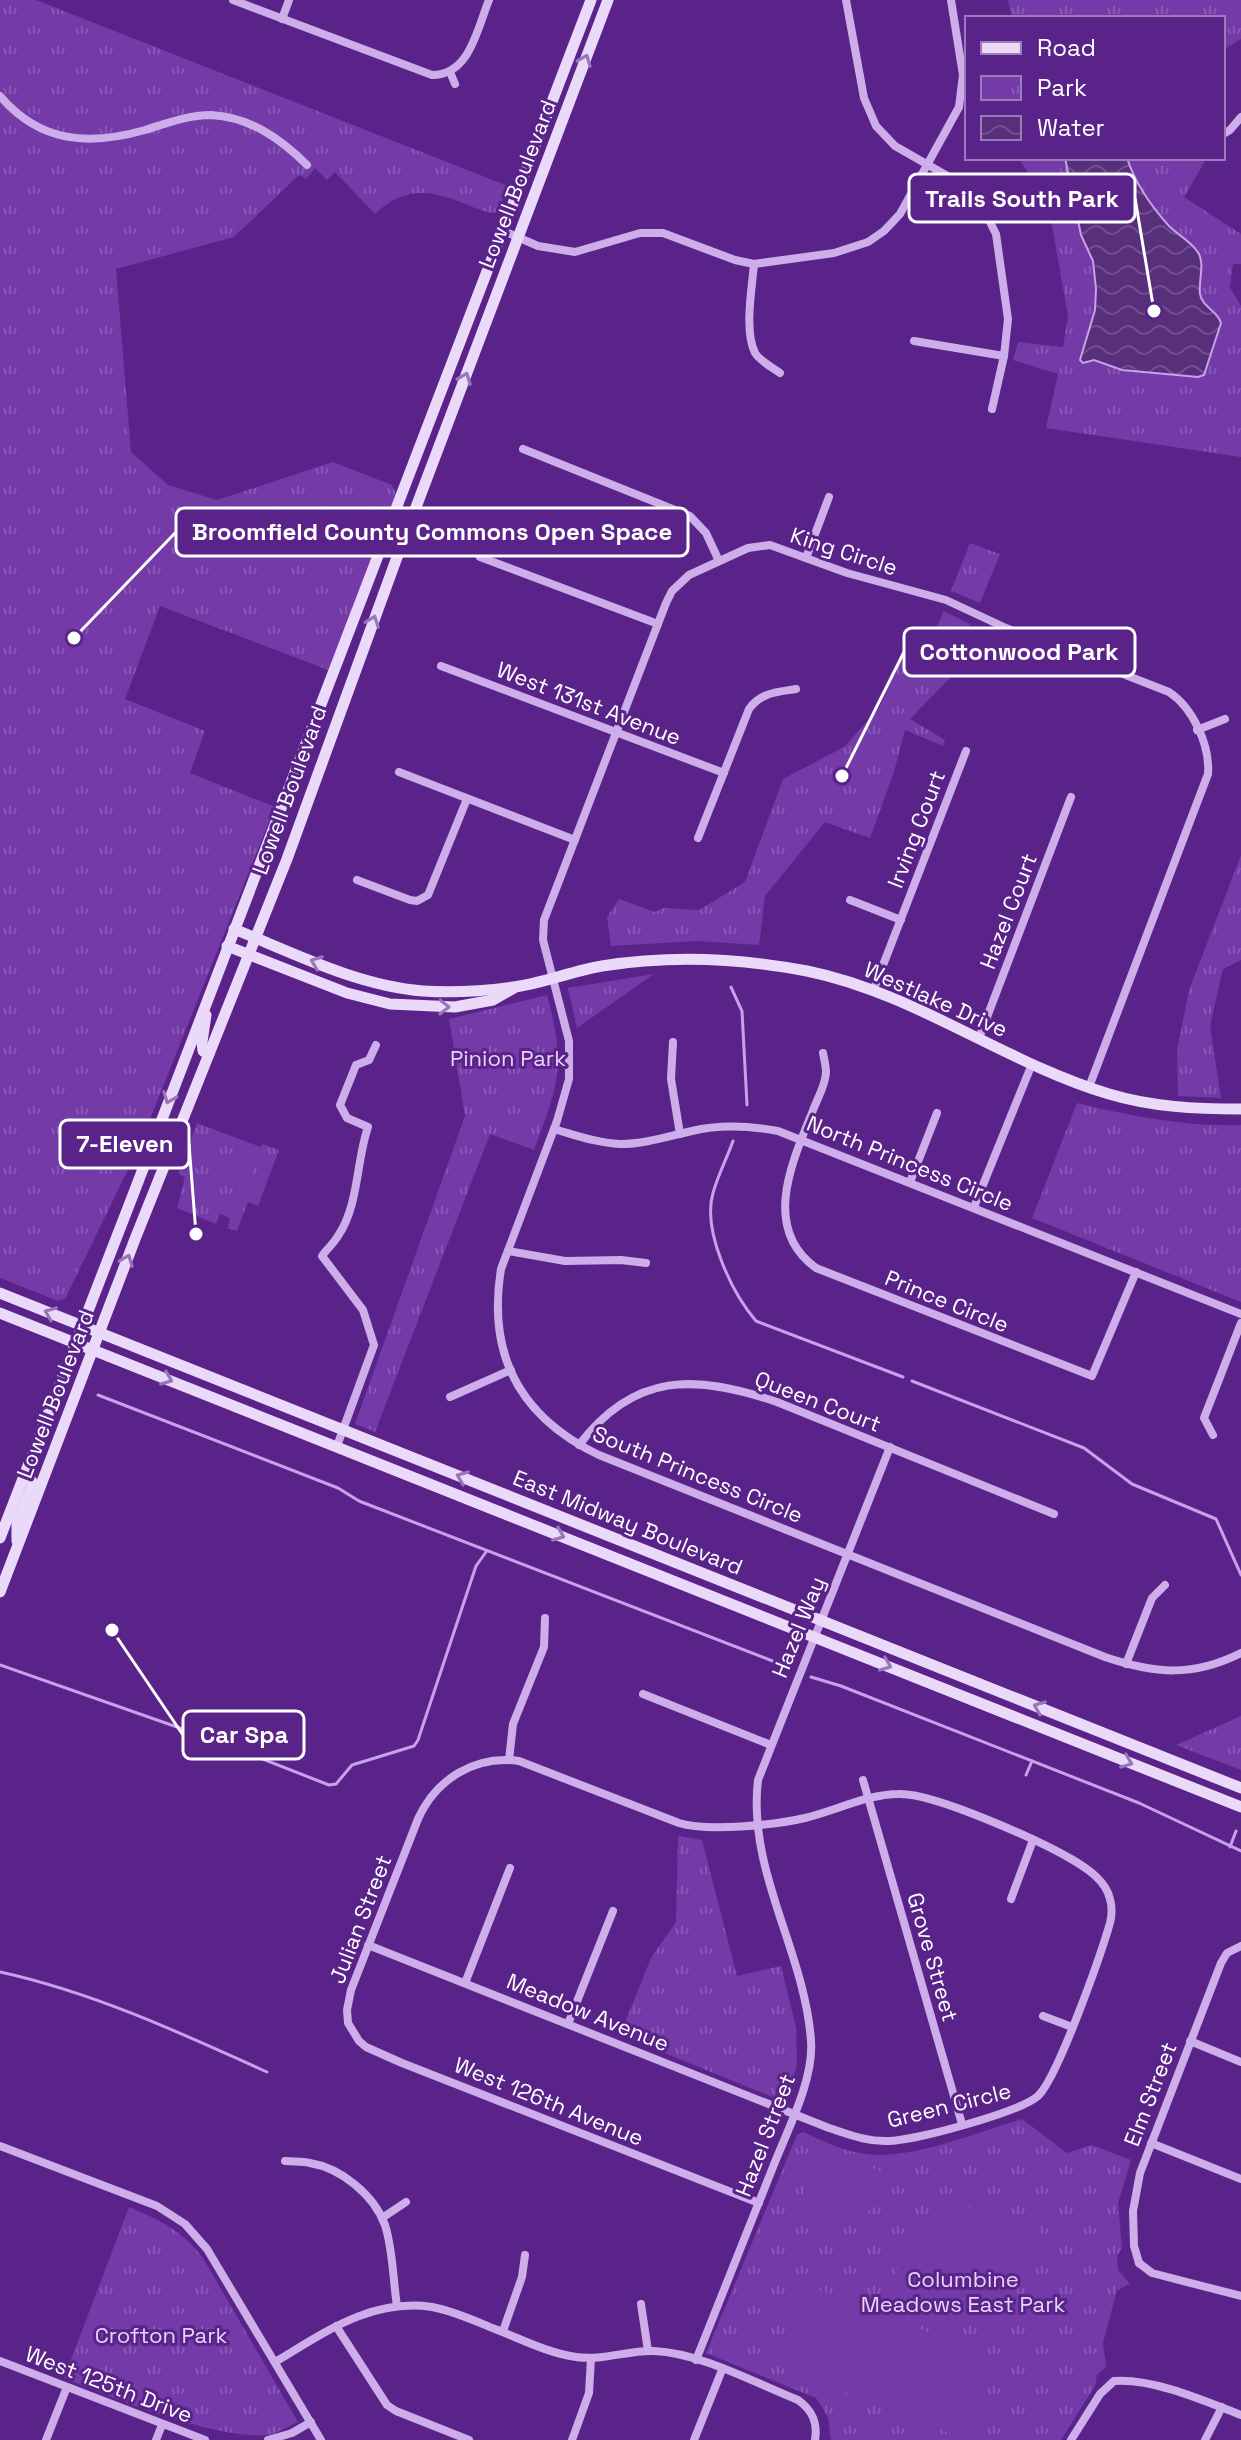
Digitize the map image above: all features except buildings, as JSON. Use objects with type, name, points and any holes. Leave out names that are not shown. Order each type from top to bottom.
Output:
[{"type":"main road","name":"Lowell Boulevard","points":[[0,1538],[227,946],[286,801],[591,0]]},
{"type":"main road","name":"Lowell Boulevard","points":[[0,1592],[287,859],[396,560],[608,0]]},
{"type":"main road","points":[[396,560],[400,536],[415,495],[415,490],[406,484]]},
{"type":"main road","name":"Westlake Drive","points":[[234,929],[352,975],[404,988],[450,991],[515,987],[600,966],[645,960],[729,960],[811,972],[873,991],[1089,1087],[1140,1102],[1173,1107],[1241,1109]]},
{"type":"main road","name":"Westlake Drive","points":[[227,946],[347,993],[390,1004],[455,1007],[493,1000],[515,987]]},
{"type":"main road","points":[[209,1054],[203,1051],[202,1042],[212,985]]},
{"type":"main road","name":"East Midway Boulevard","points":[[0,1293],[1241,1788]]},
{"type":"main road","name":"East Midway Boulevard","points":[[0,1313],[1241,1807]]},
{"type":"main road","points":[[17,1550],[17,1523],[33,1483],[25,1473]]},
{"type":"street","points":[[233,0],[423,73],[442,75],[458,68],[468,53],[489,0]]},
{"type":"street","points":[[282,19],[289,0]]},
{"type":"street","points":[[846,0],[864,98],[870,115],[895,146],[953,178],[975,196],[996,234],[1008,319],[1004,356],[992,409]]},
{"type":"street","points":[[504,231],[538,246],[575,252],[640,233],[663,233],[754,264],[834,253],[868,242],[900,214],[929,165],[962,98],[963,75],[951,0]]},
{"type":"street","points":[[450,72],[455,84]]},
{"type":"street","points":[[0,96],[34,125],[79,139],[115,138],[191,117],[228,117],[269,133],[307,165]]},
{"type":"street","points":[[1225,133],[1241,117]]},
{"type":"street","points":[[754,264],[750,323],[753,344],[756,355],[780,373]]},
{"type":"street","points":[[914,341],[1004,356]]},
{"type":"street","points":[[523,449],[690,516],[706,533],[719,561]]},
{"type":"street","points":[[806,558],[829,497]]},
{"type":"street","name":"King Circle","points":[[553,977],[542,931],[666,603],[679,583],[719,561],[762,545],[847,573],[946,600],[1006,628],[1169,692],[1183,702],[1207,751],[1208,774],[1089,1087]]},
{"type":"street","points":[[480,557],[658,624]]},
{"type":"street","name":"West 131st Avenue","points":[[441,666],[724,773]]},
{"type":"street","points":[[698,838],[754,702],[767,694],[796,689]]},
{"type":"street","points":[[1197,730],[1225,719]]},
{"type":"street","name":"Irving Court","points":[[873,991],[966,751]]},
{"type":"street","points":[[399,772],[575,840]]},
{"type":"street","name":"Hazel Court","points":[[979,1038],[1071,797]]},
{"type":"street","points":[[357,880],[410,900],[417,901],[428,895],[467,799]]},
{"type":"street","name":"Irving Court","points":[[850,900],[901,920]]},
{"type":"street","name":"South Princess Circle","points":[[553,977],[566,1028],[570,1063],[554,1129],[501,1269],[497,1316],[502,1348],[511,1370],[526,1398],[540,1414],[579,1445],[1126,1664],[1157,1671],[1189,1670],[1217,1664],[1241,1653]]},
{"type":"street","points":[[673,1042],[671,1079],[680,1134]]},
{"type":"street","points":[[337,1446],[374,1345],[363,1310],[322,1256],[340,1234],[353,1196],[368,1127],[347,1118],[340,1105],[356,1065],[369,1060],[376,1045]]},
{"type":"street","points":[[801,1139],[826,1074],[823,1053]]},
{"type":"street","points":[[974,1207],[1032,1064]]},
{"type":"street","points":[[910,1182],[937,1113]]},
{"type":"street","name":"North Princess Circle","points":[[554,1129],[620,1144],[713,1127],[742,1126],[778,1131],[1241,1314]]},
{"type":"street","name":"Prince Circle","points":[[801,1139],[785,1200],[788,1234],[798,1254],[829,1274],[1092,1376],[1136,1272]]},
{"type":"street","points":[[508,1251],[565,1261],[646,1263]]},
{"type":"street","points":[[1213,1435],[1204,1418],[1241,1323]]},
{"type":"street","points":[[450,1397],[511,1370]]},
{"type":"street","name":"Queen Court","points":[[579,1445],[608,1412],[642,1392],[696,1384],[747,1392],[1054,1514]]},
{"type":"street","name":"Hazel Way","points":[[757,1824],[758,1780],[890,1447]]},
{"type":"street","points":[[1126,1664],[1152,1598],[1165,1585]]},
{"type":"street","points":[[545,1618],[544,1647],[513,1724],[509,1760],[558,1775],[692,1827],[803,1819],[888,1794],[922,1796],[1033,1840],[1011,1899]]},
{"type":"street","points":[[643,1694],[771,1745]]},
{"type":"street","name":"Julian Street","points":[[347,2010],[351,1990],[423,1808],[452,1776],[474,1766],[509,1760]]},
{"type":"street","name":"Grove Street","points":[[863,1780],[962,2124]]},
{"type":"street","name":"Hazel Street","points":[[696,2360],[808,2075],[811,2048],[809,2024],[760,1846],[757,1824]]},
{"type":"street","name":"Green Circle","points":[[794,2114],[858,2138],[898,2141],[1025,2104],[1040,2094],[1072,2027],[1110,1922],[1110,1898],[1095,1875],[1033,1840]]},
{"type":"street","points":[[465,1983],[510,1868]]},
{"type":"street","points":[[568,2024],[613,1911]]},
{"type":"street","points":[[1230,1935],[1238,1947]]},
{"type":"street","name":"Meadow Avenue","points":[[368,1945],[794,2114]]},
{"type":"street","name":"Elm Street","points":[[1238,1947],[1221,1963],[1140,2173],[1134,2202],[1134,2246],[1135,2266],[1241,2296]]},
{"type":"street","name":"West 126th Avenue","points":[[347,2010],[348,2023],[355,2036],[374,2051],[759,2203]]},
{"type":"street","points":[[1043,2016],[1072,2027]]},
{"type":"street","points":[[1190,2041],[1241,2062]]},
{"type":"street","points":[[1151,2143],[1241,2179]]},
{"type":"street","points":[[0,2146],[157,2206],[185,2224],[207,2249],[321,2440]]},
{"type":"street","points":[[285,2161],[312,2163],[346,2179],[369,2198],[382,2218],[389,2239],[397,2306]]},
{"type":"street","points":[[382,2218],[406,2202]]},
{"type":"street","points":[[503,2331],[522,2277],[525,2255]]},
{"type":"street","points":[[641,2304],[648,2351]]},
{"type":"street","points":[[275,2362],[359,2315],[397,2306],[433,2307],[557,2353],[591,2358],[648,2351],[696,2360],[798,2400],[806,2406],[815,2421],[815,2440]]},
{"type":"street","points":[[336,2326],[387,2405],[469,2440]]},
{"type":"street","points":[[572,2440],[589,2393],[591,2358]]},
{"type":"street","name":"West 125th Drive","points":[[0,2361],[205,2440]]},
{"type":"street","points":[[694,2440],[722,2370]]},
{"type":"street","points":[[1071,2440],[1100,2394],[1113,2382],[1135,2382],[1182,2393],[1241,2415]]},
{"type":"street","points":[[46,2440],[67,2387]]},
{"type":"street","points":[[1205,2440],[1222,2407]]},
{"type":"street","points":[[268,2440],[292,2433],[311,2422]]},
{"type":"street","points":[[156,2440],[162,2425]]},
{"type":"green space","points":[[0,0],[36,0],[508,186],[499,210],[494,213],[450,198],[416,193],[396,199],[375,214],[335,172],[327,180],[315,168],[306,179],[299,175],[234,237],[116,269],[131,452],[168,485],[217,500],[333,462],[392,485],[396,494],[328,670],[160,606],[125,699],[205,731],[190,773],[275,807],[138,1149],[65,1299],[58,1301],[0,1278]]},
{"type":"green space","points":[[1008,0],[1241,0],[1241,39],[1225,49],[1225,16],[1012,16]]},
{"type":"green space","points":[[1020,160],[1206,160],[1184,197],[1241,234],[1241,264],[1233,264],[1230,288],[1241,306],[1241,457],[1046,428],[1058,374],[1013,360],[1018,342],[1063,347],[1068,316],[1049,208]]},
{"type":"green space","points":[[970,543],[1000,554],[980,603],[951,591]]},
{"type":"green space","points":[[944,611],[970,624],[957,671],[910,719],[945,740],[943,746],[905,730],[894,772],[870,838],[825,822],[765,896],[759,945],[697,941],[611,946],[607,917],[619,899],[655,912],[663,908],[699,910],[745,882],[783,779],[844,747],[879,708],[900,661],[918,668]]},
{"type":"green space","points":[[1241,855],[1241,960],[1223,969],[1210,1026],[1221,1098],[1178,1096],[1177,1050],[1189,990]]},
{"type":"green space","points":[[654,974],[577,1028],[568,988]]},
{"type":"green space","name":"Pinion Park","points":[[547,995],[556,1040],[557,1074],[534,1150],[490,1134],[375,1432],[355,1424],[465,1116],[449,1019]]},
{"type":"green space","points":[[1077,1103],[1158,1120],[1241,1125],[1241,1302],[1032,1218]]},
{"type":"green space","points":[[197,1123],[261,1147],[263,1144],[279,1150],[258,1206],[248,1202],[237,1231],[228,1228],[230,1218],[220,1214],[216,1224],[177,1208],[185,1177],[178,1174]]},
{"type":"green space","points":[[243,1143],[253,1147],[255,1158],[250,1176],[240,1189],[229,1185],[226,1174],[236,1147]]},
{"type":"green space","points":[[1241,1716],[1241,1770],[1176,1745]]},
{"type":"green space","points":[[678,1836],[702,1840],[737,1976],[781,1966],[796,2027],[797,2063],[789,2095],[780,2100],[620,2035],[651,1958],[676,1922]]},
{"type":"green space","name":"Columbine Meadows East Park","points":[[1022,2119],[1067,2153],[1092,2145],[1131,2160],[1118,2203],[1122,2248],[1117,2256],[1118,2270],[1130,2284],[1117,2290],[1103,2343],[1106,2367],[1097,2375],[1095,2386],[1061,2440],[831,2440],[828,2417],[816,2398],[706,2353],[797,2135],[803,2132],[850,2151],[884,2155],[924,2149]]},
{"type":"green space","points":[[827,2151],[890,2175],[876,2206],[851,2220],[823,2218],[799,2207],[821,2153]]},
{"type":"green space","points":[[978,2206],[1008,2212],[1041,2226],[1004,2327],[997,2331],[890,2289],[909,2244],[924,2225],[946,2212]]},
{"type":"green space","name":"Crofton Park","points":[[129,2207],[170,2227],[203,2258],[298,2422],[270,2435],[222,2431],[166,2416],[64,2378]]},
{"type":"green space","points":[[803,2284],[997,2359],[965,2439],[772,2364]]},
{"type":"water","points":[[1065,160],[1128,160],[1139,185],[1156,210],[1200,255],[1201,298],[1221,323],[1204,375],[1122,370],[1094,360],[1083,363],[1080,360],[1095,310],[1096,289],[1093,261],[1081,235]]},
{"type":"waterway","points":[[731,987],[742,1011],[747,1105]]},
{"type":"waterway","points":[[733,1141],[713,1193],[712,1225],[721,1261],[747,1309],[756,1321],[903,1377]]},
{"type":"waterway","points":[[912,1381],[1084,1448],[1132,1484],[1216,1519],[1241,1575]]},
{"type":"waterway","points":[[98,1395],[338,1488],[359,1501],[788,1667]]},
{"type":"waterway","points":[[0,1665],[214,1740],[329,1785],[336,1784],[352,1765],[414,1746],[418,1740],[476,1566],[486,1552]]},
{"type":"waterway","points":[[811,1677],[1139,1803],[1241,1851]]},
{"type":"waterway","points":[[1026,1775],[1032,1761]]},
{"type":"waterway","points":[[1230,1847],[1236,1831]]},
{"type":"waterway","points":[[0,1972],[102,2002],[267,2072]]},
{"type":"place","name":"Trails South Park","points":[[1154,311]]},
{"type":"place","name":"Broomfield County Commons Open Space","points":[[74,638]]},
{"type":"place","name":"Cottonwood Park","points":[[842,776]]},
{"type":"place","name":"7-Eleven","points":[[196,1234]]},
{"type":"place","name":"Car Spa","points":[[112,1630]]}]
